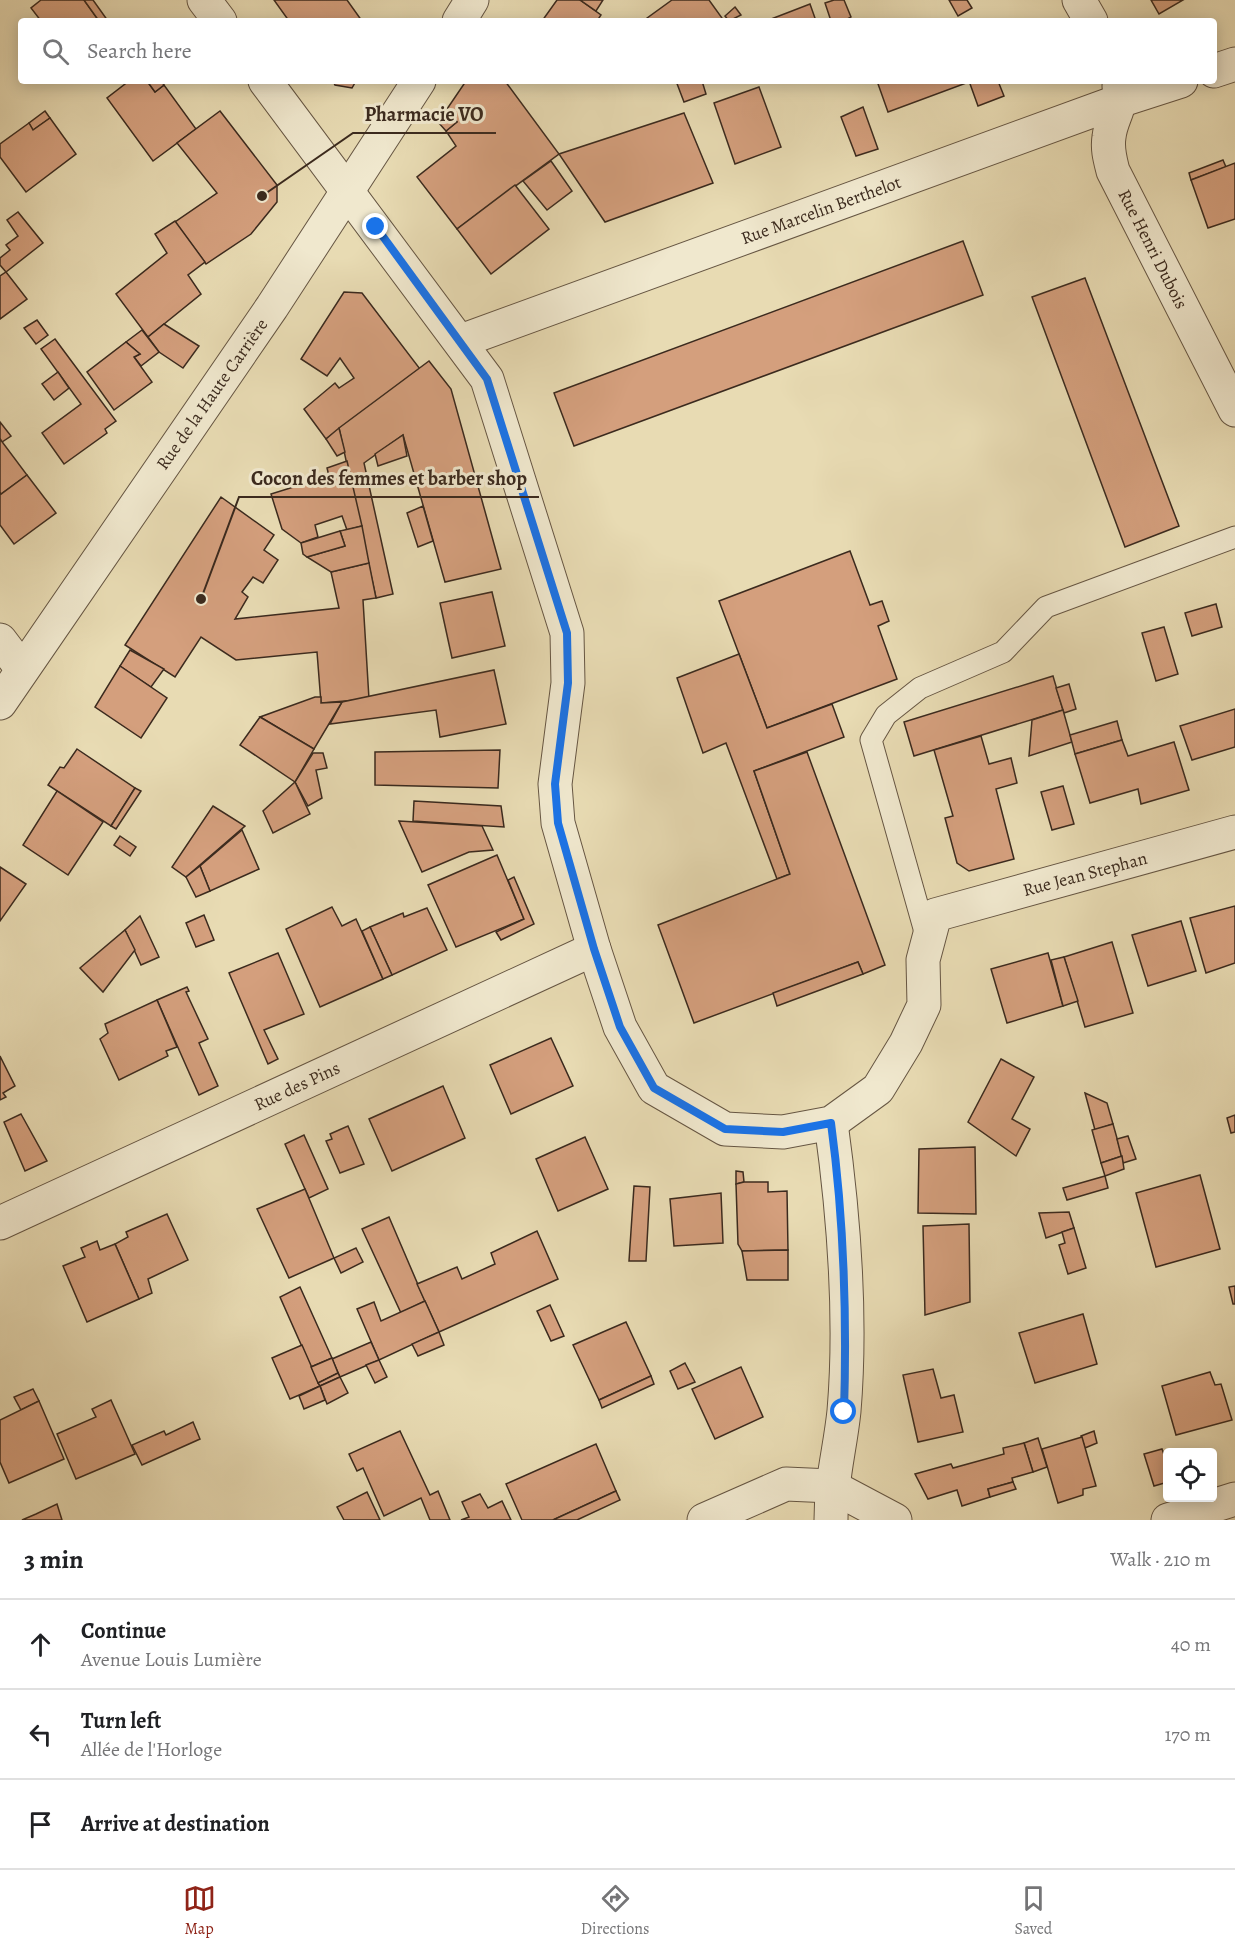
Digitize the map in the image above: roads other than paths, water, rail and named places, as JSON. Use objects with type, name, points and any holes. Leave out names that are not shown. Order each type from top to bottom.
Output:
[{"type":"street","points":[[204,0],[218,18]]},
{"type":"street","points":[[461,18],[472,0]]},
{"type":"street","points":[[1079,0],[1089,18]]},
{"type":"street","points":[[1217,70],[1235,64]]},
{"type":"street","points":[[267,84],[461,341],[487,379],[567,633],[568,683],[555,784],[558,823],[594,949],[620,1027],[654,1088],[725,1129],[783,1132],[831,1123],[878,1089],[906,1043],[924,1005],[923,960],[932,929]]},
{"type":"street","name":"Rue de la Haute Carrière","points":[[0,703],[272,307],[417,84]]},
{"type":"street","name":"Rue Marcelin Berthelot","points":[[461,341],[1120,90],[1161,84]]},
{"type":"street","name":"Rue Henri Dubois","points":[[1120,90],[1109,135],[1108,152],[1113,171],[1235,410]]},
{"type":"street","points":[[0,640],[22,669]]},
{"type":"street","name":"Rue Jean Stephan","points":[[932,929],[1235,832]]},
{"type":"street","name":"Rue des Pins","points":[[0,1223],[594,949]]},
{"type":"street","points":[[831,1123],[842,1208],[846,1336],[844,1412],[831,1486],[831,1520]]},
{"type":"street","points":[[704,1520],[786,1484],[831,1486],[895,1520]]},
{"type":"street","points":[[1168,1520],[1235,1499]]},
{"type":"lane","points":[[932,929],[912,895],[871,740],[886,715],[920,688],[1003,652],[1046,606],[1235,537]]},
{"type":"place","name":"Pharmacie VO","points":[[262,196]]},
{"type":"place","name":"Cocon des femmes et barber shop","points":[[201,599]]}]
